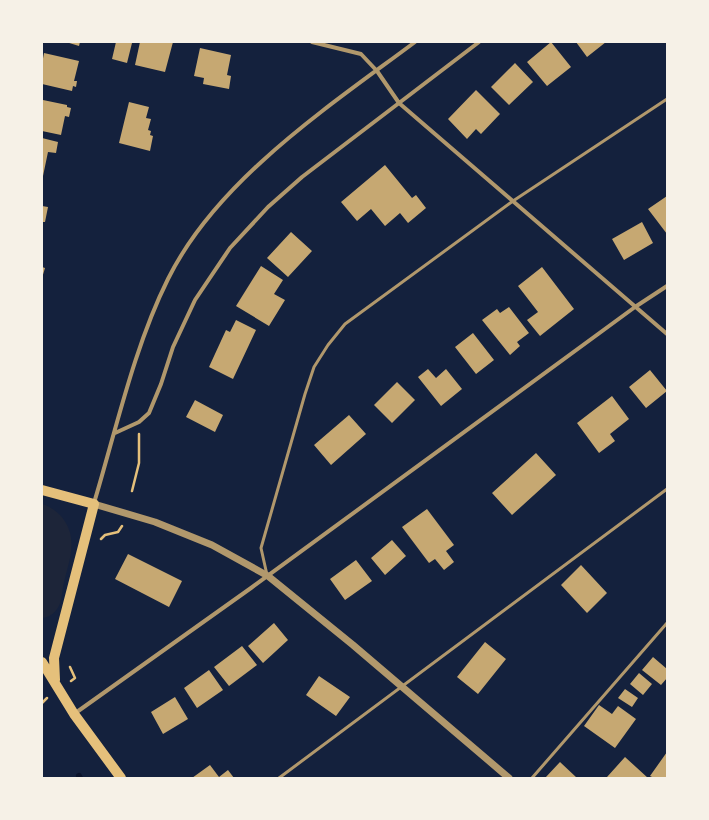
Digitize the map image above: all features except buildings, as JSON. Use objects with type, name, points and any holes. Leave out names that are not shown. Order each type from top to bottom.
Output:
[{"type":"main road","points":[[42,490],[94,504],[54,658],[55,680]]},
{"type":"main road","points":[[42,662],[55,680],[74,714],[121,778]]},
{"type":"street","points":[[312,42],[361,54],[377,71],[399,102],[667,334]]},
{"type":"street","points":[[415,42],[273,151],[232,190],[197,233],[169,278],[147,324],[94,504],[156,522],[212,544],[268,576],[402,686],[509,778]]},
{"type":"street","points":[[115,433],[139,422],[149,413],[161,384],[173,347],[195,300],[230,248],[268,207],[302,176],[479,42]]},
{"type":"street","points":[[74,714],[268,576],[635,307],[667,286]]},
{"type":"lane","points":[[268,576],[261,548],[314,367],[328,345],[345,324],[513,201],[667,99]]},
{"type":"lane","points":[[279,778],[667,489]]},
{"type":"lane","points":[[532,778],[667,624]]},
{"type":"path","points":[[132,491],[139,463],[139,422]]},
{"type":"path","points":[[42,703],[48,698]]},
{"type":"shaded area","points":[[42,504],[56,511],[66,523],[71,539],[71,547],[69,564],[59,606],[52,614],[42,618]]}]
